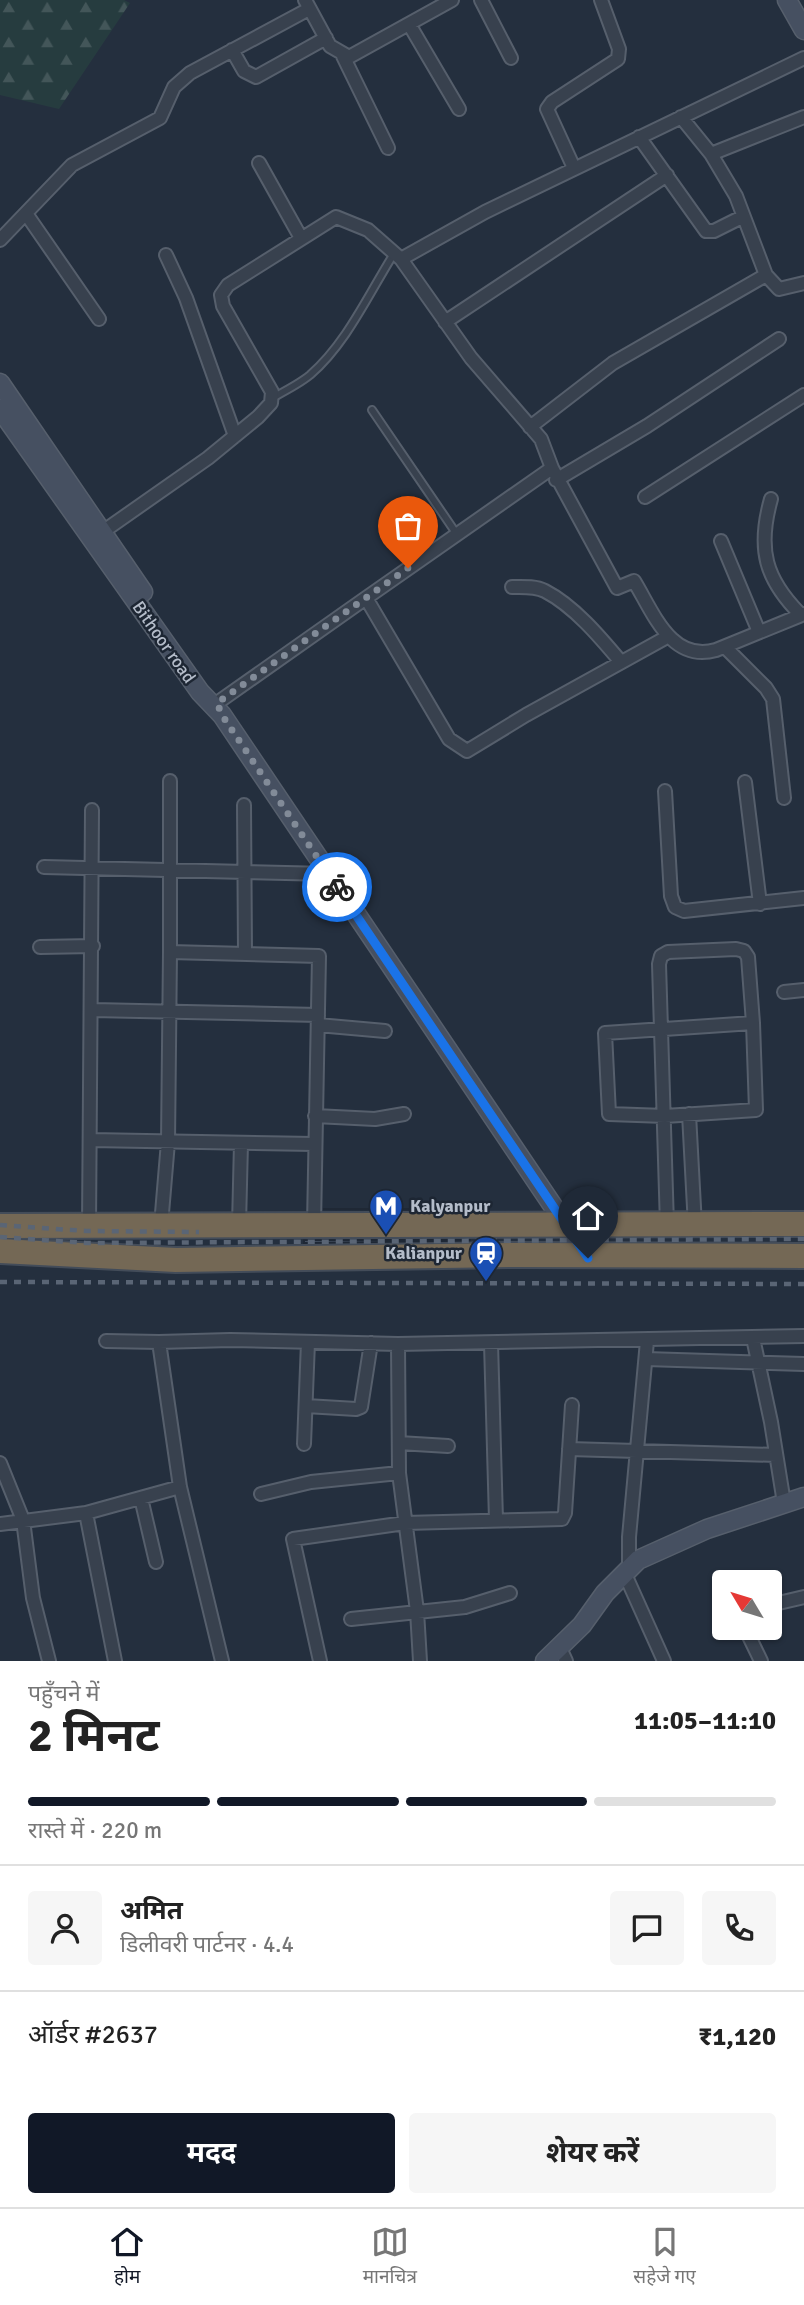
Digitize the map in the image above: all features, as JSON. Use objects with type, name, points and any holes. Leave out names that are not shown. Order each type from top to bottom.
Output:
[{"type":"highway","points":[[0,1226],[804,1224]]},
{"type":"highway","points":[[0,1251],[176,1260],[514,1255],[588,1258],[804,1256]]},
{"type":"street","points":[[343,56],[357,55],[452,0]]},
{"type":"street","points":[[481,0],[511,58]]},
{"type":"street","points":[[574,168],[547,109],[552,102],[618,59],[619,49],[601,0]]},
{"type":"street","points":[[787,0],[804,30]]},
{"type":"street","points":[[0,240],[27,215],[64,173],[82,159],[152,124],[165,112],[174,88],[180,81],[307,5],[326,38],[343,56],[388,148]]},
{"type":"street","points":[[409,24],[459,109]]},
{"type":"street","points":[[232,50],[244,71],[257,77],[326,38]]},
{"type":"street","points":[[398,256],[804,58]]},
{"type":"street","points":[[681,117],[711,154],[736,196],[742,217],[772,285],[779,289],[804,283]]},
{"type":"street","points":[[711,154],[804,117]]},
{"type":"street","points":[[639,137],[708,233],[742,217]]},
{"type":"street","points":[[259,163],[302,237]]},
{"type":"street","points":[[445,321],[667,175]]},
{"type":"street","points":[[27,215],[99,319]]},
{"type":"street","points":[[102,533],[235,436],[267,409],[272,398],[267,382],[223,306],[221,295],[228,285],[327,221],[344,218],[377,235],[398,256],[494,386],[530,426],[545,447],[554,474],[617,588],[634,581],[667,637],[697,653],[725,647],[803,614],[780,594],[771,574],[764,537],[771,499]]},
{"type":"street","points":[[166,255],[186,298],[235,436]]},
{"type":"street","points":[[530,426],[613,363],[766,275]]},
{"type":"street","points":[[0,383],[210,685],[219,709],[456,533],[554,474],[647,426],[779,339]]},
{"type":"street","points":[[645,497],[804,395]]},
{"type":"street","name":"Bithoor road","points":[[0,409],[200,692],[219,709],[588,1258]]},
{"type":"street","points":[[722,541],[759,632]]},
{"type":"street","points":[[512,587],[539,589],[550,595],[597,634],[621,662]]},
{"type":"street","points":[[366,598],[449,739],[463,751],[667,637]]},
{"type":"street","points":[[725,647],[766,688],[773,699],[783,798]]},
{"type":"street","points":[[161,1225],[168,1142],[170,781]]},
{"type":"street","points":[[745,782],[760,904]]},
{"type":"street","points":[[664,792],[671,896],[675,907],[684,911],[804,898]]},
{"type":"street","points":[[244,805],[245,953]]},
{"type":"street","points":[[89,1226],[93,1010],[92,810]]},
{"type":"street","points":[[44,867],[328,874]]},
{"type":"street","points":[[40,947],[93,946]]},
{"type":"street","points":[[667,1225],[665,1115],[661,1029],[659,964],[661,956],[668,952],[744,951],[748,957],[752,1023],[756,1110],[665,1115],[609,1114],[604,1062],[605,1033],[661,1029],[752,1023]]},
{"type":"street","points":[[170,952],[319,956],[314,1225]]},
{"type":"street","points":[[783,992],[804,990]]},
{"type":"street","points":[[93,1010],[170,1010],[318,1020],[386,1031]]},
{"type":"street","points":[[315,1116],[374,1119],[404,1114]]},
{"type":"street","points":[[689,1114],[695,1226]]},
{"type":"street","points":[[91,1140],[314,1144]]},
{"type":"street","points":[[239,1225],[241,1143]]},
{"type":"street","points":[[106,1341],[398,1344],[804,1336]]},
{"type":"street","points":[[753,1338],[784,1503]]},
{"type":"street","points":[[647,1341],[626,1570],[664,1661]]},
{"type":"street","points":[[159,1342],[180,1487],[222,1661]]},
{"type":"street","points":[[304,1444],[308,1342]]},
{"type":"street","points":[[306,1406],[356,1409],[361,1406],[372,1343]]},
{"type":"street","points":[[491,1343],[496,1520]]},
{"type":"street","points":[[398,1344],[399,1473],[417,1611],[419,1661]]},
{"type":"street","points":[[646,1359],[804,1364]]},
{"type":"street","points":[[320,1661],[293,1539],[405,1523],[564,1518],[572,1405]]},
{"type":"street","points":[[399,1443],[448,1446]]},
{"type":"street","points":[[569,1449],[776,1455]]},
{"type":"street","points":[[0,1463],[23,1520],[33,1598],[49,1661]]},
{"type":"street","points":[[261,1494],[311,1482],[399,1473]]},
{"type":"street","points":[[0,1524],[86,1513],[180,1487]]},
{"type":"street","points":[[545,1661],[563,1654],[582,1625],[626,1570],[667,1545],[804,1497]]},
{"type":"street","points":[[141,1498],[156,1562]]},
{"type":"street","points":[[86,1513],[115,1661]]},
{"type":"street","points":[[351,1619],[465,1607],[510,1593]]},
{"type":"street","points":[[782,1602],[804,1597]]},
{"type":"street","points":[[751,1640],[761,1661]]},
{"type":"lane","points":[[272,398],[303,380],[318,367],[351,325],[398,256]]},
{"type":"lane","points":[[372,410],[456,533]]},
{"type":"green space","points":[[0,0],[124,0],[130,3],[59,109],[0,95]]},
{"type":"building","points":[[323,1209],[470,1209],[470,1210]]},
{"type":"building","points":[[304,1240],[470,1240],[470,1241],[304,1243]]},
{"type":"railway","points":[[0,1225],[86,1231],[199,1232]]},
{"type":"railway","points":[[0,1237],[86,1243],[804,1239]]},
{"type":"railway","points":[[0,1282],[804,1284]]},
{"type":"way so far","points":[[337,887],[222,715],[217,703],[408,568]]},
{"type":"place","name":"Kalyanpur","points":[[386,1236]]},
{"type":"place","name":"Kalianpur","points":[[486,1283]]},
{"type":"route","points":[[337,887],[588,1258]]}]
